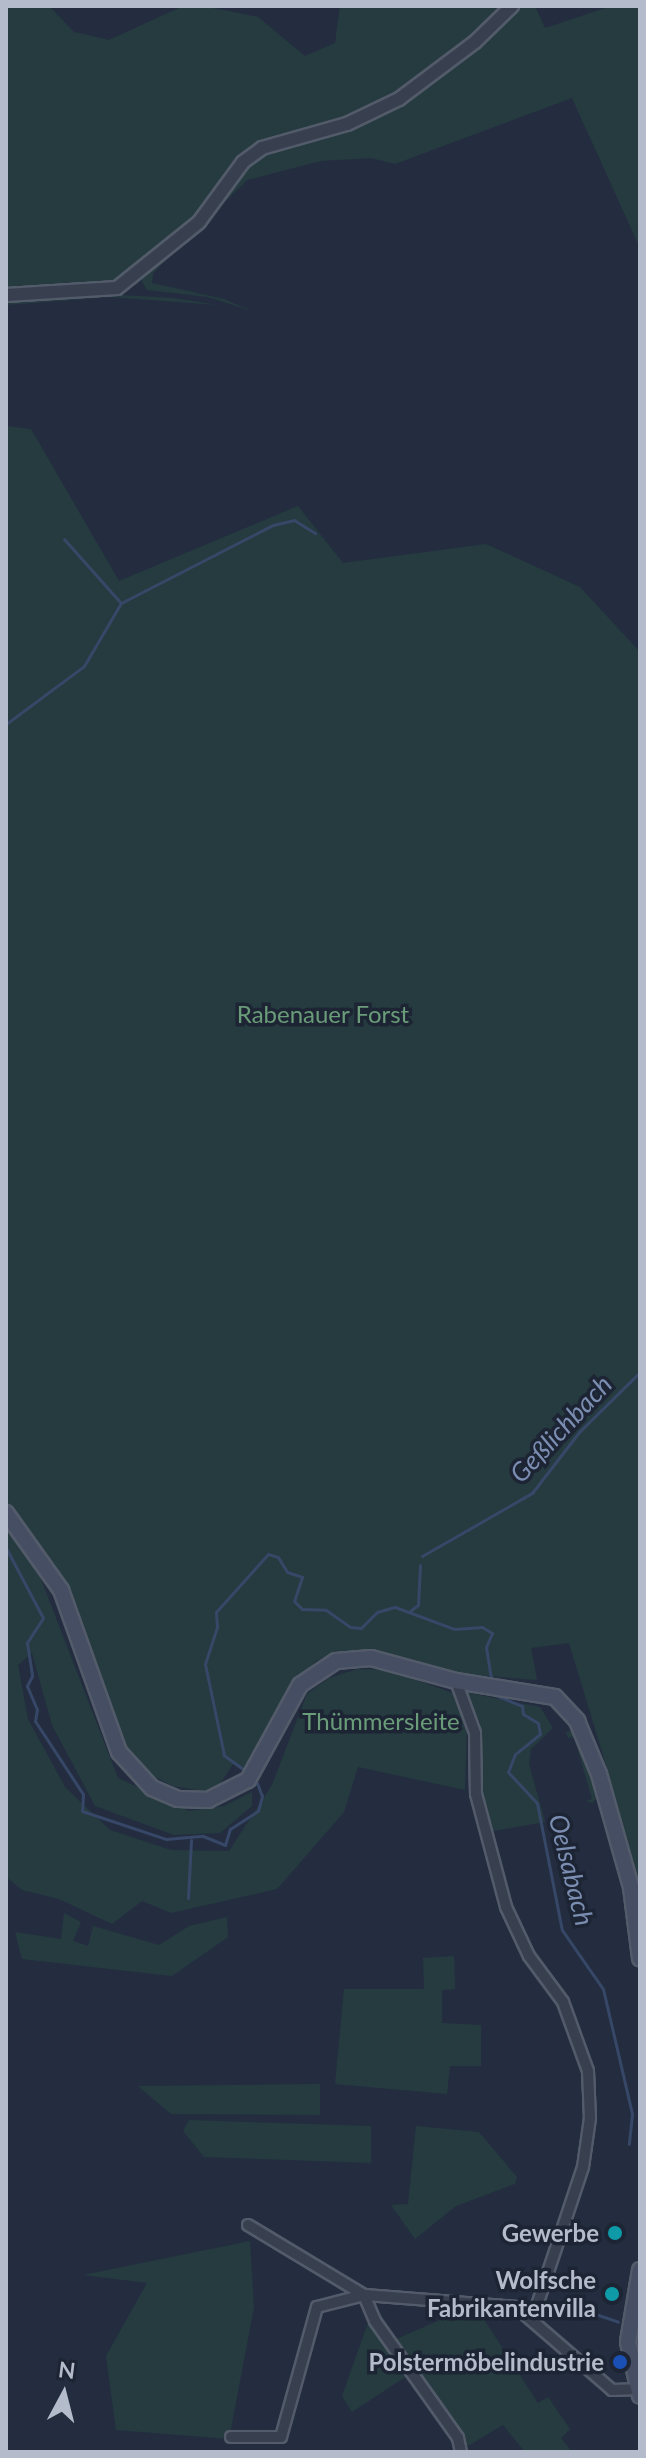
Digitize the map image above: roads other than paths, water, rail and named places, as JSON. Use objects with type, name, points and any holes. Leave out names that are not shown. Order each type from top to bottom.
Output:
[{"type":"main road","points":[[6,1513],[61,1590],[113,1739],[127,1766],[152,1788],[178,1799],[208,1800],[252,1776],[300,1685],[322,1667],[371,1658],[456,1681],[544,1693],[570,1711],[585,1736],[608,1804],[631,1887],[640,1958]]},
{"type":"main road","points":[[639,2393],[628,2349],[640,2270]]},
{"type":"street","points":[[6,295],[117,288],[199,222],[243,162],[262,148],[347,124],[399,99],[475,42],[512,6]]},
{"type":"street","points":[[456,1681],[475,1733],[476,1794],[506,1907],[529,1956],[563,2002],[588,2071],[586,2153],[532,2320]]},
{"type":"street","points":[[248,2225],[364,2295],[375,2321],[458,2438],[461,2452]]},
{"type":"street","points":[[231,2437],[281,2437],[317,2307],[364,2295],[479,2301],[516,2307],[532,2320],[545,2337],[612,2390],[639,2393]]},
{"type":"waterway","points":[[6,724],[84,666],[121,603],[273,525],[294,520],[315,533]]},
{"type":"waterway","points":[[64,539],[120,602]]},
{"type":"waterway","name":"Geßlichbach","points":[[422,1556],[532,1493],[580,1431],[640,1372]]},
{"type":"waterway","name":"Oelsabach","points":[[6,1548],[43,1618],[27,1643],[32,1676],[27,1686],[37,1709],[35,1721],[83,1794],[82,1811],[166,1839],[203,1836],[225,1845],[230,1829],[258,1811],[262,1796],[257,1783]]},
{"type":"waterway","name":"Oelsabach","points":[[247,1772],[224,1755],[205,1664],[217,1627],[216,1612],[268,1554],[278,1557],[287,1572],[302,1577],[294,1601],[302,1609],[326,1610],[350,1627],[361,1628],[377,1612],[395,1607],[454,1629],[482,1627],[492,1633],[486,1647],[491,1680]]},
{"type":"waterway","points":[[410,1611],[418,1605],[420,1565]]},
{"type":"waterway","name":"Oelsabach","points":[[490,1693],[522,1706],[523,1714],[538,1723],[540,1734],[515,1754],[508,1772],[537,1803],[562,1930],[603,1989],[632,2114],[629,2144]]},
{"type":"waterway","points":[[188,1898],[191,1840]]},
{"type":"waterway","name":"Oelsabach","points":[[581,2309],[618,2322]]},
{"type":"place","name":"Gewerbe","points":[[615,2233]]},
{"type":"place","name":"Wolfsche Fabrikantenvilla","points":[[612,2294]]},
{"type":"place","name":"Polstermöbelindustrie","points":[[620,2362]]},
{"type":"park label","name":"Rabenauer Forst","points":[[323,1014]]},
{"type":"park label","name":"Thümmersleite","points":[[381,1721]]}]
